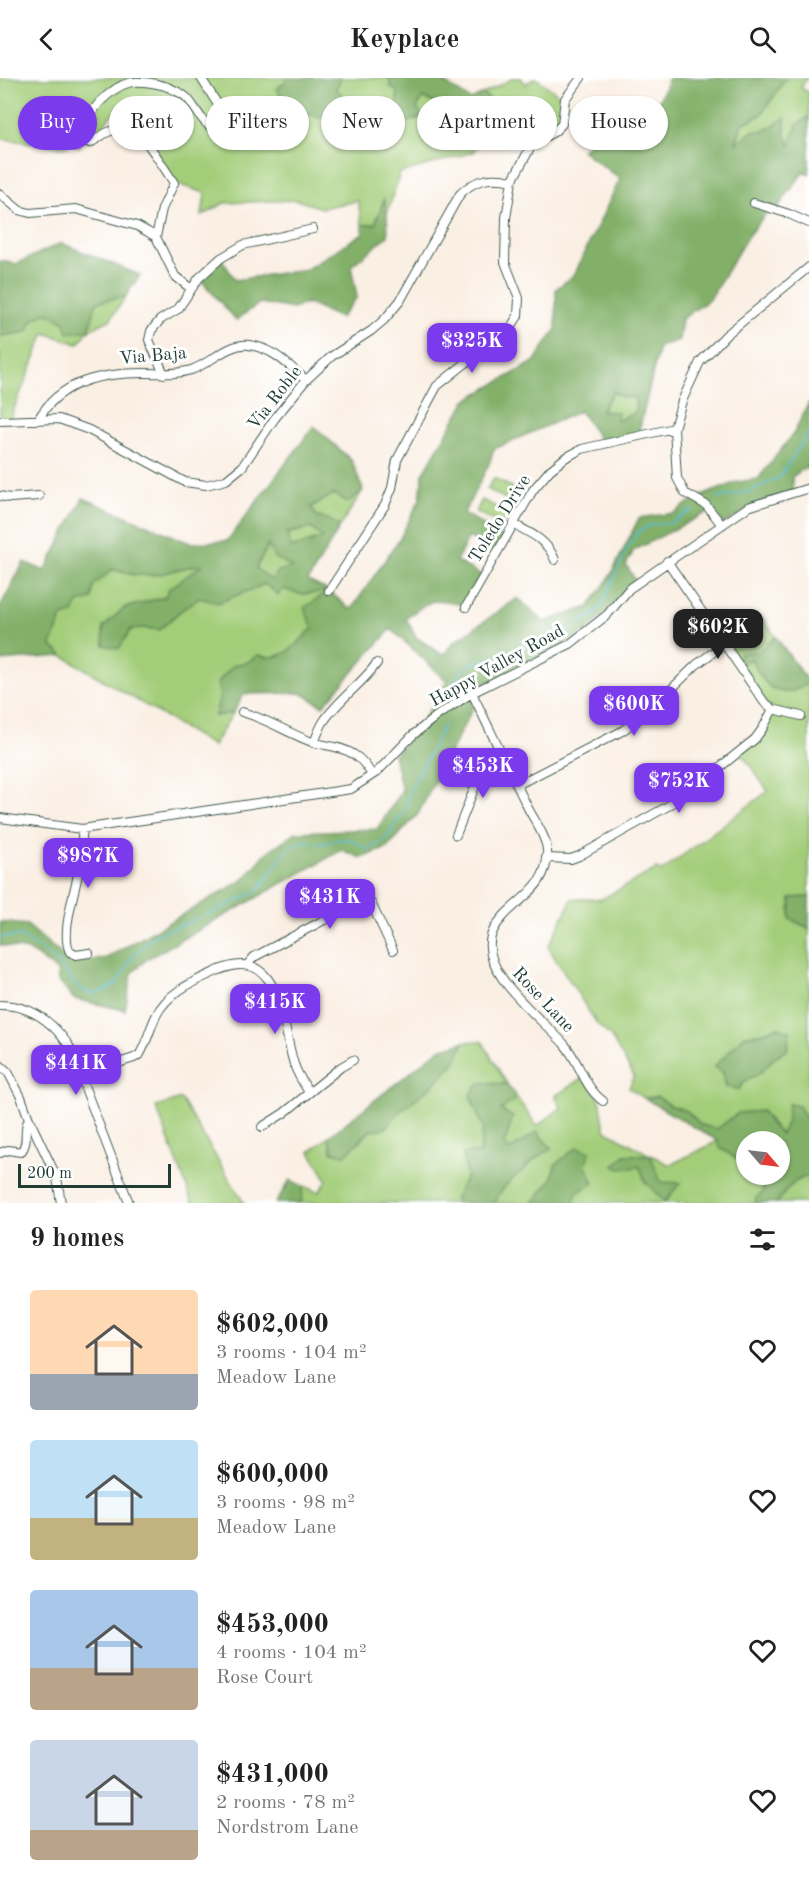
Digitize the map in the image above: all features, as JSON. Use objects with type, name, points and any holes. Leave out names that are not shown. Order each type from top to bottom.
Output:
[{"type":"street","points":[[156,237],[162,209],[174,183],[141,135],[132,128],[108,131],[90,143],[84,140],[84,132],[88,118],[115,87],[128,80],[141,78],[185,96],[194,106],[201,120],[215,127],[222,127],[227,119],[201,78]]},
{"type":"street","points":[[329,591],[386,505],[397,460],[437,386],[511,327],[518,316],[519,298],[505,262],[506,218],[512,181],[533,143],[554,132],[562,124],[565,99],[581,78]]},
{"type":"street","name":"Via Roble","points":[[0,421],[59,419],[74,424],[185,482],[199,485],[226,480],[242,468],[275,418],[306,380],[332,356],[371,331],[395,306],[456,199],[466,188],[491,178],[512,181]]},
{"type":"street","points":[[0,194],[19,210],[37,212],[76,209],[137,226],[156,237],[175,276],[190,288]]},
{"type":"street","points":[[754,203],[809,223]]},
{"type":"street","points":[[164,374],[149,337],[160,320],[178,309],[190,288],[221,258],[243,245],[313,229]]},
{"type":"street","points":[[722,525],[706,505],[685,493],[677,478],[674,428],[682,401],[700,362],[726,335],[809,267]]},
{"type":"street","name":"Via Baja","points":[[38,420],[53,399],[77,383],[94,377],[189,371],[229,349],[246,345],[264,348],[276,355],[306,380]]},
{"type":"street","name":"Toledo Drive","points":[[466,607],[513,524],[542,479],[565,458],[582,449],[602,443],[674,428]]},
{"type":"street","name":"Happy Valley Road","points":[[0,818],[82,829],[351,789],[372,775],[438,715],[471,693],[570,644],[607,615],[629,589],[748,507],[809,488]]},
{"type":"street","points":[[0,496],[10,498],[39,496]]},
{"type":"street","points":[[513,524],[540,538],[553,553],[555,560]]},
{"type":"street","points":[[667,561],[764,702],[773,708],[801,716]]},
{"type":"street","points":[[517,785],[622,731],[649,711],[696,665],[723,645]]},
{"type":"street","points":[[314,743],[323,722],[377,663]]},
{"type":"street","points":[[471,693],[544,841],[547,850],[546,858],[571,859],[579,856],[668,806],[746,746],[763,728],[773,708]]},
{"type":"street","points":[[242,712],[266,719],[314,743],[342,748],[364,762],[372,775]]},
{"type":"street","points":[[456,835],[483,766],[501,754]]},
{"type":"street","points":[[82,829],[81,858],[66,940],[70,952],[76,955],[89,953]]},
{"type":"street","name":"Rose Lane","points":[[546,858],[540,881],[500,921],[493,932],[490,942],[492,954],[499,975],[564,1045],[591,1090],[603,1101]]},
{"type":"street","points":[[248,964],[254,957],[364,899],[371,903],[393,950]]},
{"type":"street","points":[[81,1075],[140,1054],[163,1004],[192,982],[226,967],[248,964],[258,967],[272,984],[287,1029],[294,1063],[302,1083],[309,1092]]},
{"type":"street","points":[[0,1005],[30,1010],[53,1025],[69,1046],[129,1203]]},
{"type":"street","points":[[262,1127],[353,1060]]},
{"type":"street","points":[[0,1065],[8,1072],[21,1097],[57,1178],[61,1203]]},
{"type":"street","points":[[0,1153],[8,1150],[21,1152],[26,1143],[26,1125],[29,1119]]},
{"type":"green space","points":[[0,78],[286,78],[294,96],[206,96],[206,150],[309,150],[309,114],[321,117],[321,150],[405,150],[405,111],[417,107],[417,150],[474,150],[400,173],[387,214],[384,200],[375,224],[362,225],[358,201],[321,208],[297,200],[224,203],[202,216],[205,193],[174,183],[150,150],[194,150],[194,96],[109,96],[109,118],[97,134],[97,96],[18,96],[18,141],[2,139],[0,136]]},
{"type":"green space","points":[[286,78],[341,78],[336,89],[343,96],[321,96],[321,117],[309,114],[309,96],[281,96],[277,89],[286,81]]},
{"type":"green space","points":[[341,78],[389,78],[391,87],[398,92],[397,96],[333,96]]},
{"type":"green space","points":[[389,78],[438,78],[465,96],[417,96],[417,119],[405,123],[405,96],[397,96],[398,92],[391,87]]},
{"type":"green space","points":[[513,78],[521,78],[526,84],[536,78],[565,99],[562,124],[557,127],[557,96],[485,96],[483,94]]},
{"type":"green space","points":[[669,78],[786,78],[761,115],[742,124],[736,143],[753,131],[764,131],[785,118],[785,134],[790,145],[797,125],[809,117],[809,174],[804,171],[776,210],[772,206],[747,237],[710,299],[682,319],[679,340],[659,347],[638,435],[602,443],[580,411],[494,449],[489,464],[464,513],[505,538],[496,553],[469,537],[456,561],[483,576],[466,607],[447,601],[433,601],[406,619],[417,638],[443,655],[454,642],[518,598],[544,622],[589,607],[611,575],[639,518],[674,513],[694,499],[737,482],[758,479],[794,433],[809,402],[809,470],[805,468],[792,477],[793,493],[760,502],[722,525],[710,511],[634,550],[626,565],[637,583],[585,633],[472,693],[476,702],[418,814],[387,848],[361,858],[342,850],[147,959],[132,973],[125,1010],[74,999],[58,981],[57,971],[28,950],[0,945],[0,922],[27,925],[69,961],[105,959],[243,880],[267,852],[296,832],[377,829],[402,791],[394,755],[413,735],[447,681],[391,629],[323,706],[301,693],[244,694],[233,713],[215,716],[220,696],[217,683],[234,665],[248,662],[258,655],[274,657],[282,655],[295,646],[313,628],[304,608],[327,592],[300,594],[283,589],[278,595],[265,584],[218,603],[199,598],[159,630],[131,629],[119,649],[104,645],[103,628],[124,608],[165,597],[169,589],[202,565],[148,575],[130,574],[113,569],[93,586],[92,599],[78,603],[72,614],[62,617],[51,645],[63,656],[0,661],[0,607],[24,562],[45,571],[83,498],[190,543],[227,541],[314,426],[352,461],[363,490],[348,502],[334,494],[311,507],[317,517],[328,519],[340,527],[308,581],[329,591],[351,610],[400,538],[420,499],[423,474],[466,400],[534,362],[556,329],[556,289],[574,275],[620,179],[582,150],[668,150],[668,96],[661,96]],"holes":[[[613,392],[622,397],[635,398],[636,412],[617,421],[618,412],[601,411]],[[311,528],[323,538],[291,548],[287,533]],[[268,545],[274,557],[292,567],[279,571],[271,580],[256,568]]]},
{"type":"green space","points":[[786,78],[807,78],[801,88],[809,93],[809,117],[790,146],[785,134],[784,119],[736,144],[742,124],[761,115]]},
{"type":"green space","points":[[384,199],[388,236],[351,266],[357,297],[340,318],[307,303],[293,309],[260,303],[236,320],[199,278],[221,258],[235,280],[307,269],[363,233],[362,225],[375,224]]},
{"type":"green space","points":[[61,243],[140,275],[126,296],[97,302],[89,330],[68,333],[65,322],[47,312],[32,320],[27,332],[0,336],[0,261],[16,264]]},
{"type":"green space","points":[[126,296],[110,320],[89,330],[78,344],[45,333],[9,421],[0,421],[0,336],[27,332],[32,320],[47,312],[65,322],[97,302]]},
{"type":"green space","points":[[613,391],[622,397],[635,398],[636,412],[617,421],[601,412]]},
{"type":"green space","points":[[494,478],[519,491],[513,503],[487,489]]},
{"type":"green space","points":[[363,490],[340,527],[328,519],[317,517],[311,507],[334,494],[348,502]]},
{"type":"green space","points":[[482,500],[508,513],[502,525],[476,512]]},
{"type":"green space","points":[[311,528],[324,537],[291,548],[287,534]]},
{"type":"green space","points":[[269,545],[293,567],[271,581],[256,568]]},
{"type":"green space","points":[[203,565],[169,589],[165,597],[124,608],[103,628],[104,645],[130,630],[142,628],[159,630],[199,598],[246,590],[265,584],[300,594],[329,591],[313,628],[285,654],[267,658],[258,655],[248,662],[234,665],[220,696],[215,716],[233,713],[213,746],[63,656],[51,645],[62,617],[113,569],[126,573],[149,574]]},
{"type":"green space","points":[[763,619],[776,637],[758,653],[740,653],[738,665],[751,658],[768,686],[780,691],[790,692],[809,683],[809,897],[791,898],[790,919],[809,928],[809,1123],[799,1107],[788,1104],[787,1121],[783,1131],[778,1131],[762,1111],[738,1113],[717,1129],[701,1125],[687,1111],[671,1106],[658,1097],[644,1098],[629,1088],[634,1076],[611,1037],[597,1024],[548,947],[572,899],[602,899],[656,869],[662,871],[768,791],[740,751],[763,728],[773,709],[764,702],[723,645]],"holes":[[[777,1027],[790,1031],[787,1050],[775,1057],[758,1075],[747,1079],[739,1089],[726,1087],[723,1072],[714,1067],[745,1035],[759,1034]]]},
{"type":"green space","points":[[776,637],[809,683],[793,691],[780,691],[769,686],[751,658],[738,666],[740,653],[758,652]]},
{"type":"green space","points":[[809,897],[809,928],[790,919],[791,898]]},
{"type":"green space","points":[[777,1027],[790,1031],[787,1050],[775,1057],[758,1075],[747,1079],[739,1089],[726,1087],[723,1072],[714,1067],[745,1035],[759,1034]]},
{"type":"green space","points":[[482,1041],[507,1084],[480,1083],[470,1095],[483,1127],[480,1153],[463,1154],[467,1176],[455,1199],[458,1203],[301,1203],[303,1186],[319,1192],[327,1180],[310,1152],[328,1137],[333,1152],[345,1155],[370,1131],[386,1128],[398,1112],[432,1086],[454,1064],[464,1042]]},
{"type":"green space","points":[[464,1042],[454,1064],[432,1086],[399,1112],[386,1128],[370,1131],[345,1155],[333,1152],[328,1137],[440,1049]]},
{"type":"green space","points":[[584,1077],[600,1099],[605,1130],[650,1155],[627,1155],[654,1170],[651,1155],[670,1165],[718,1141],[736,1157],[736,1185],[764,1185],[763,1192],[757,1198],[756,1203],[549,1203],[555,1166],[552,1179],[533,1203],[495,1203],[513,1176],[524,1170],[537,1132],[510,1150],[504,1145],[500,1110],[517,1098],[537,1126],[561,1108],[555,1096]]},
{"type":"green space","points":[[480,1083],[507,1084],[517,1098],[501,1110],[513,1117],[504,1145],[510,1150],[537,1132],[552,1149],[536,1158],[511,1180],[500,1192],[495,1203],[458,1203],[454,1199],[467,1176],[463,1154],[480,1153],[483,1127],[470,1095]]},
{"type":"green space","points":[[658,1097],[671,1106],[687,1111],[701,1125],[717,1129],[738,1113],[762,1111],[778,1131],[736,1131],[736,1158],[720,1148],[718,1141],[644,1098]]},
{"type":"green space","points":[[181,1099],[244,1203],[193,1203],[156,1107]]},
{"type":"green space","points":[[788,1104],[799,1106],[809,1123],[809,1176],[790,1186],[777,1203],[756,1203],[756,1198],[763,1192],[764,1185],[790,1185],[790,1131],[782,1131],[787,1121]]},
{"type":"green space","points":[[577,1147],[590,1152],[585,1165],[594,1183],[576,1193],[574,1203],[533,1203],[552,1179],[555,1165]]},
{"type":"green space","points":[[625,1155],[650,1155],[661,1182],[680,1183],[665,1202],[645,1182],[640,1167],[620,1169],[614,1166]]},
{"type":"green space","points":[[809,1176],[809,1203],[777,1203],[794,1183]]},
{"type":"green space","points":[[290,1180],[303,1186],[301,1203],[276,1203]]},
{"type":"waterway","points":[[717,498],[749,492],[780,477],[809,432]]},
{"type":"waterway","points":[[447,695],[457,676],[470,664],[504,656],[517,648],[555,638],[595,614],[603,603],[626,550],[638,532],[650,525],[671,523],[692,510]]},
{"type":"waterway","points":[[206,915],[255,891],[286,852],[298,843],[305,841],[322,843],[348,839],[367,850],[385,840],[405,810],[411,789],[444,725]]},
{"type":"waterway","points":[[0,937],[21,936],[55,959],[81,989],[91,994],[106,990],[117,983],[134,954],[156,935],[199,918]]}]
